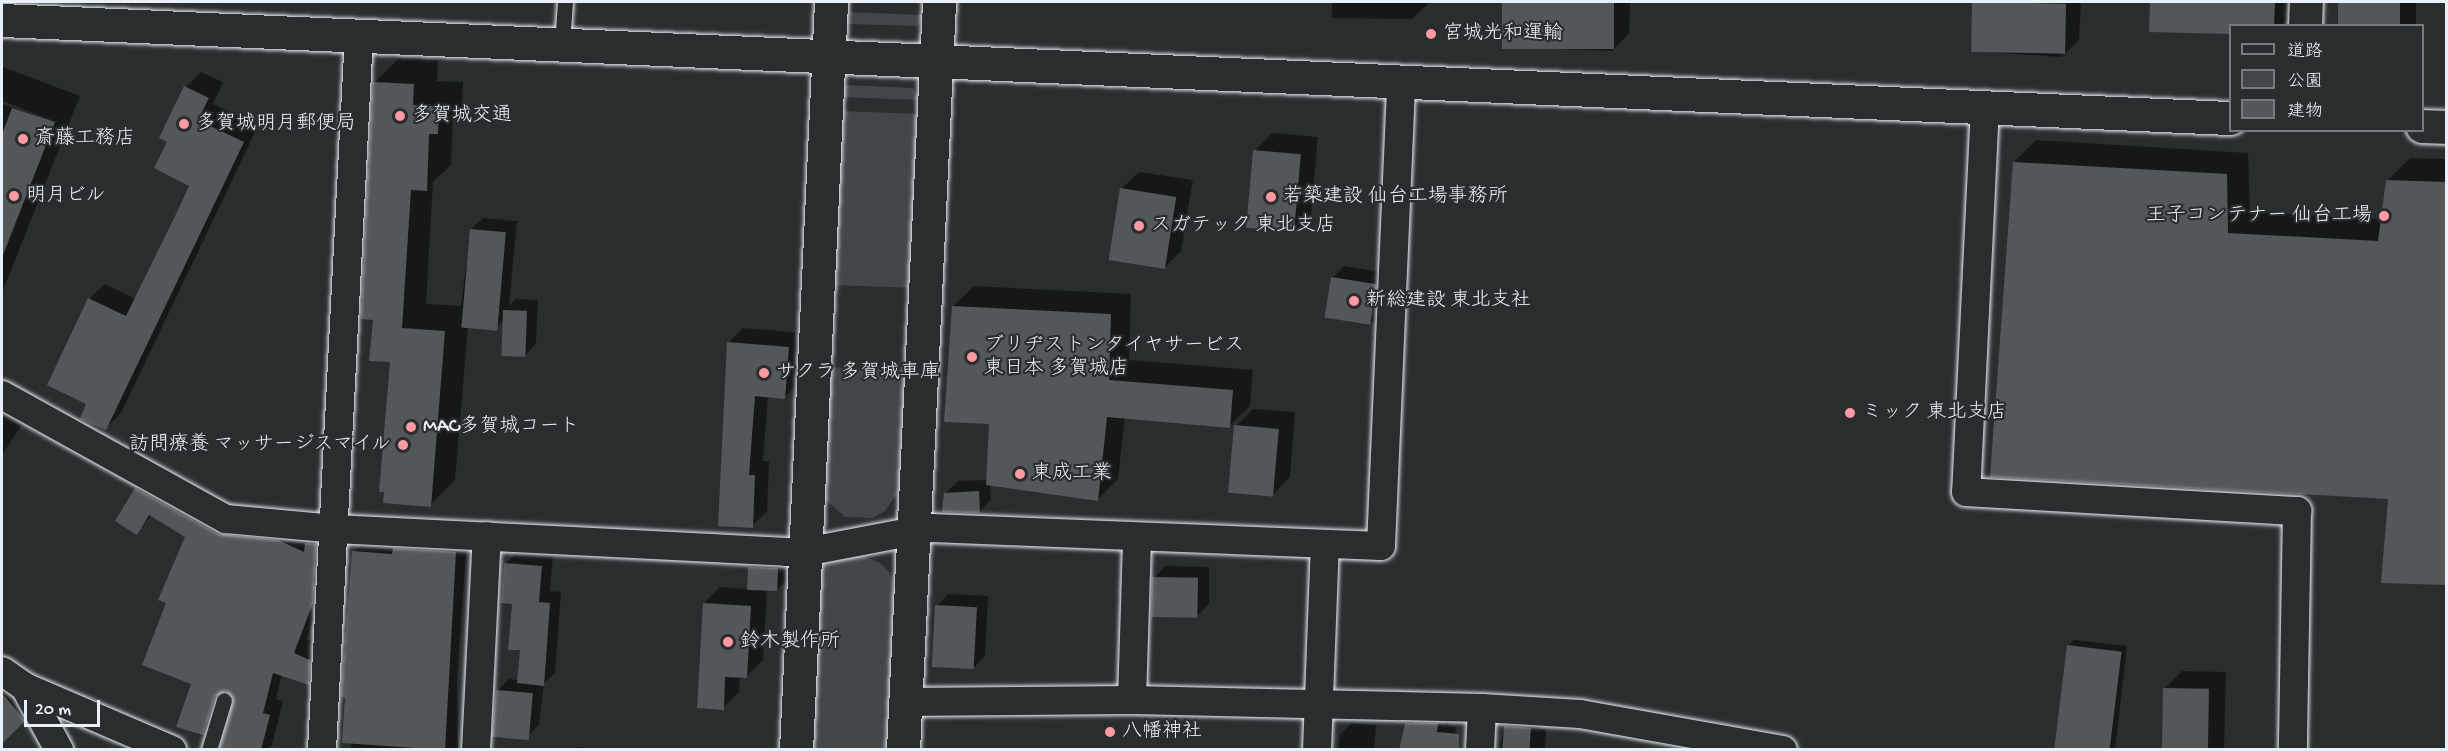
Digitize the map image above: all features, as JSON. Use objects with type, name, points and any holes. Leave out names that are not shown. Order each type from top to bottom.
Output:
[{"type":"street","points":[[796,750],[831,2]]},
{"type":"street","points":[[903,750],[910,529],[939,2]]},
{"type":"street","points":[[2305,24],[2306,2]]},
{"type":"street","points":[[18,14],[359,35],[2229,118]]},
{"type":"street","points":[[322,750],[359,35]]},
{"type":"street","points":[[2,395],[226,519],[335,528],[805,552],[910,529],[1381,546],[1401,81]]},
{"type":"street","points":[[1985,107],[1966,492],[2297,511],[2293,750]]},
{"type":"street","points":[[2424,126],[2446,127]]},
{"type":"street","points":[[476,750],[487,536]]},
{"type":"street","points":[[1132,700],[1137,537]]},
{"type":"street","points":[[1317,750],[1325,544]]},
{"type":"street","points":[[13,679],[59,750]]},
{"type":"street","points":[[13,679],[172,750]]},
{"type":"street","points":[[905,702],[1132,700],[1482,708],[1580,714],[1649,738],[1783,750]]},
{"type":"street","points":[[1480,750],[1482,708]]},
{"type":"lane","points":[[562,44],[565,2]]},
{"type":"lane","points":[[209,750],[224,700]]},
{"type":"green space","points":[[842,12],[924,15],[918,26],[848,24]]},
{"type":"green space","points":[[847,85],[913,88],[920,100],[838,97]]},
{"type":"green space","points":[[837,111],[917,114],[911,288],[831,285]]},
{"type":"green space","points":[[824,367],[906,370],[901,488],[885,511],[873,518],[845,517],[824,498]]},
{"type":"green space","points":[[857,553],[880,563],[889,572],[895,591],[890,749],[807,750],[818,571],[830,560]]},
{"type":"building","points":[[1502,2],[1614,2],[1614,49],[1502,49]]},
{"type":"building","points":[[1972,2],[2066,4],[2065,54],[1971,52]]},
{"type":"building","points":[[2150,2],[2275,2],[2274,24],[2229,24],[2229,34],[2149,32]]},
{"type":"building","points":[[2338,2],[2400,2],[2400,24],[2338,24]]},
{"type":"building","points":[[373,82],[414,84],[413,105],[439,106],[438,134],[429,134],[427,191],[411,190],[402,328],[445,331],[431,507],[383,503],[384,492],[379,492],[390,362],[369,361],[373,320],[361,319]]},
{"type":"building","points":[[184,86],[209,98],[198,120],[244,142],[106,430],[80,419],[86,404],[47,385],[88,298],[126,316],[189,186],[154,168],[167,142],[159,138]]},
{"type":"building","name":"明月ビル","points":[[12,108],[55,122],[3,255],[2,134]]},
{"type":"building","points":[[1253,150],[1301,154],[1294,232],[1246,228]]},
{"type":"building","points":[[2013,162],[2227,174],[2228,233],[2378,241],[2386,180],[2446,182],[2446,585],[2381,583],[2388,499],[1990,477]]},
{"type":"building","points":[[1120,188],[1176,197],[1165,269],[1109,260]]},
{"type":"building","points":[[470,229],[506,232],[497,331],[461,328]]},
{"type":"building","points":[[1331,277],[1376,284],[1370,325],[1325,317]]},
{"type":"building","points":[[952,306],[1111,314],[1109,380],[1233,390],[1230,428],[1107,417],[1098,501],[986,485],[989,424],[944,422]]},
{"type":"building","points":[[503,310],[527,311],[525,357],[501,356]]},
{"type":"building","points":[[727,342],[789,347],[785,399],[755,396],[749,475],[755,475],[753,528],[718,526]]},
{"type":"building","points":[[1234,425],[1279,429],[1273,497],[1228,493]]},
{"type":"building","points":[[135,488],[218,534],[278,540],[304,552],[305,543],[316,544],[313,603],[294,653],[310,660],[309,685],[273,673],[263,713],[270,715],[261,750],[219,750],[233,702],[226,691],[215,697],[203,735],[176,727],[191,684],[142,665],[166,603],[158,600],[185,537],[149,515],[137,535],[115,521]]},
{"type":"building","points":[[979,491],[980,513],[942,512],[944,493]]},
{"type":"building","points":[[393,548],[456,552],[445,750],[342,743],[345,698],[341,696],[352,551],[392,554]]},
{"type":"building","points":[[504,563],[542,566],[539,602],[550,603],[544,686],[517,683],[520,650],[508,650],[512,604],[501,603]]},
{"type":"building","points":[[748,567],[778,568],[777,591],[747,590]]},
{"type":"building","points":[[1152,577],[1198,578],[1197,618],[1151,617]]},
{"type":"building","points":[[703,603],[751,606],[747,678],[725,677],[724,710],[697,708]]},
{"type":"building","points":[[935,605],[977,607],[974,669],[932,667]]},
{"type":"building","points":[[2067,645],[2122,652],[2110,750],[2054,750]]},
{"type":"building","points":[[2163,688],[2209,689],[2208,750],[2162,750]]},
{"type":"building","points":[[496,690],[533,693],[529,740],[492,737]]},
{"type":"building","points":[[2,693],[25,721],[2,744]]},
{"type":"building","points":[[1405,723],[1438,723],[1437,732],[1459,734],[1459,750],[1399,750]]},
{"type":"building","points":[[1504,726],[1531,728],[1529,750],[1502,750]]},
{"type":"place","name":"宮城光和運輸","points":[[1431,34]]},
{"type":"place","name":"多賀城交通","points":[[400,116]]},
{"type":"place","name":"多賀城明月郵便局","points":[[184,124]]},
{"type":"place","name":"斎藤工務店","points":[[23,139]]},
{"type":"place","name":"明月ビル","points":[[14,196]]},
{"type":"place","name":"若築建設 仙台工場事務所","points":[[1271,197]]},
{"type":"place","name":"王子コンテナー 仙台工場","points":[[2384,216]]},
{"type":"place","name":"スガテック 東北支店","points":[[1139,226]]},
{"type":"place","name":"新総建設 東北支社","points":[[1354,301]]},
{"type":"place","name":"ブリヂストンタイヤサービス 東日本 多賀城店","points":[[972,357]]},
{"type":"place","name":"サクラ 多賀城車庫","points":[[764,373]]},
{"type":"place","name":"ミック 東北支店","points":[[1850,413]]},
{"type":"place","name":"MAC多賀城コート","points":[[411,427]]},
{"type":"place","name":"訪問療養 マッサージスマイル","points":[[403,445]]},
{"type":"place","name":"東成工業","points":[[1020,474]]},
{"type":"place","name":"鈴木製作所","points":[[728,642]]},
{"type":"place","name":"八幡神社","points":[[1110,732]]}]
